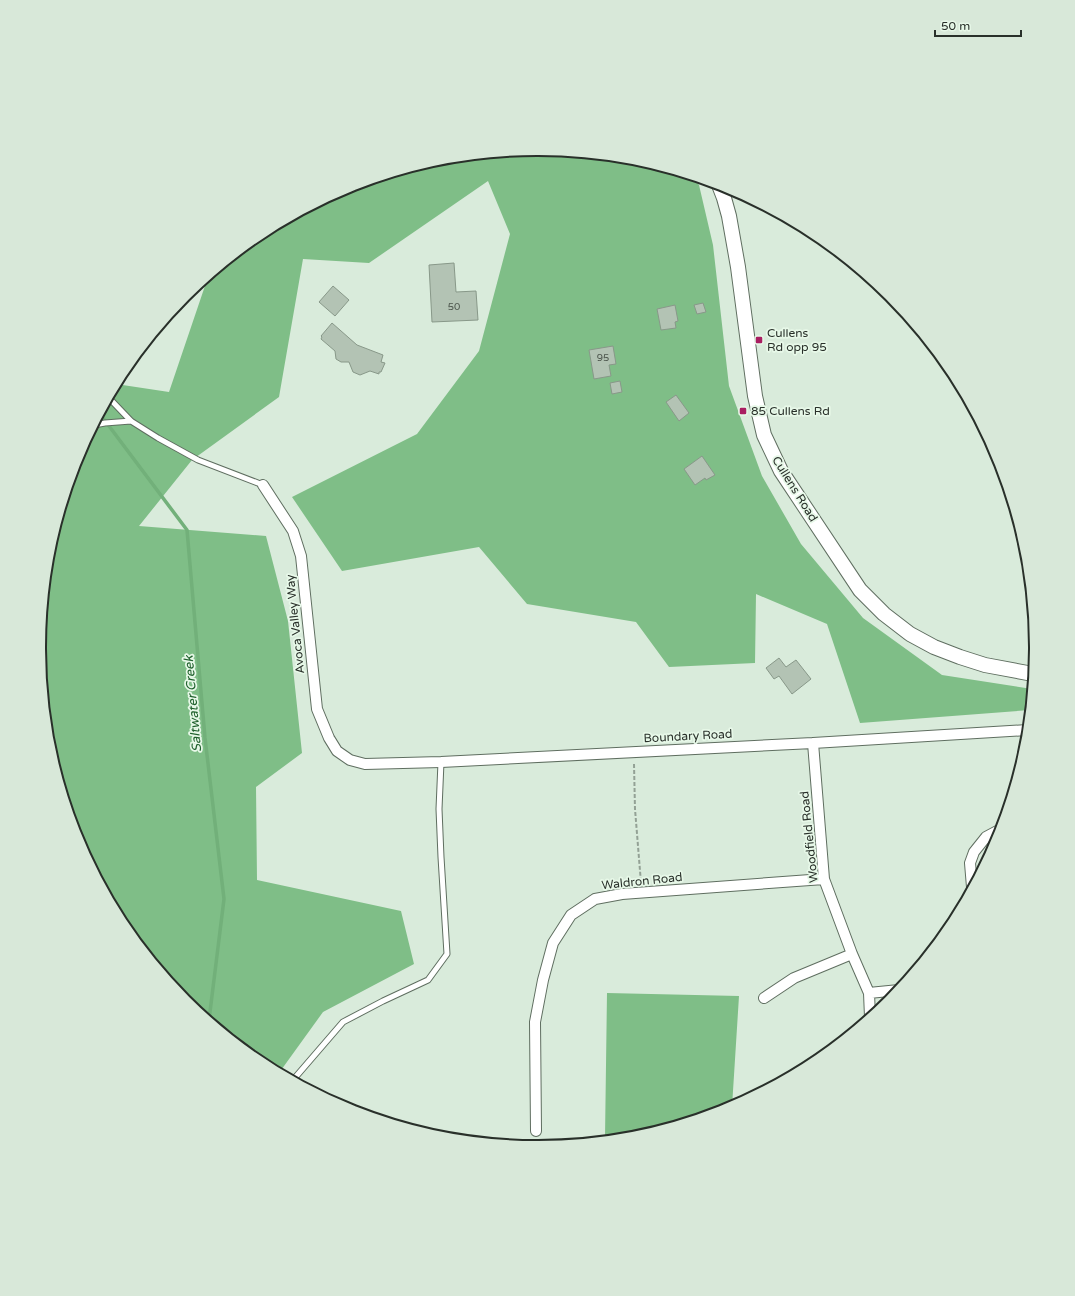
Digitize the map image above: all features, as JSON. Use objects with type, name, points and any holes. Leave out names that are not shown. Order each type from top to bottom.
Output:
[{"type":"main road","name":"Cullens Road","points":[[722,192],[729,216],[738,267],[755,396],[764,435],[781,471],[860,590],[884,614],[910,634],[934,647],[985,665],[1028,673]]},
{"type":"street","name":"Avoca Valley Way","points":[[263,485],[292,531],[301,556],[317,709],[329,738],[337,750],[350,760]]},
{"type":"street","name":"Boundary Road","points":[[350,760],[365,764],[441,762],[813,743],[1022,730]]},
{"type":"street","name":"Woodfield Road","points":[[813,743],[824,879],[852,954],[869,993],[870,1011]]},
{"type":"street","points":[[971,878],[970,863],[974,852],[986,837],[993,833]]},
{"type":"street","name":"Waldron Road","points":[[536,1131],[535,1022],[543,980],[553,943],[571,915],[595,899],[622,894],[824,879]]},
{"type":"street","points":[[764,998],[794,978],[852,954]]},
{"type":"street","points":[[869,993],[890,991]]},
{"type":"lane","points":[[112,401],[131,421],[158,438],[198,460],[263,485]]},
{"type":"lane","points":[[101,424],[131,421]]},
{"type":"lane","points":[[296,1076],[343,1022],[428,980],[447,954],[439,809],[441,762]]},
{"type":"path","points":[[634,764],[635,809],[642,892]]},
{"type":"green space","points":[[538,156],[602,161],[633,166],[665,173],[698,184],[713,245],[729,386],[762,476],[801,544],[863,618],[942,675],[1027,688],[1025,710],[860,723],[827,624],[756,594],[755,663],[669,667],[636,622],[527,604],[479,547],[342,571],[292,497],[417,434],[479,351],[510,234],[488,181],[369,263],[303,259],[279,397],[192,460],[139,526],[266,536],[288,621],[302,753],[256,787],[257,880],[401,911],[414,964],[323,1012],[282,1068],[238,1038],[213,1018],[190,996],[168,972],[129,921],[112,894],[83,836],[72,806],[55,744],[47,680],[47,616],[55,552],[72,490],[83,460],[97,431],[123,385],[169,392],[205,286],[238,258],[264,239],[320,207],[349,194],[410,173],[442,166],[473,161]]},
{"type":"green space","points":[[607,993],[739,996],[732,1099],[665,1123],[605,1135]]},
{"type":"building","points":[[454,263],[456,292],[476,291],[478,320],[432,322],[429,265]]},
{"type":"building","points":[[333,286],[349,300],[335,316],[319,302]]},
{"type":"building","points":[[703,303],[706,312],[697,314],[694,305]]},
{"type":"building","points":[[675,305],[678,321],[675,322],[676,328],[661,330],[657,309]]},
{"type":"building","points":[[332,323],[357,345],[383,355],[381,362],[385,363],[379,374],[370,371],[360,375],[353,372],[349,362],[341,362],[336,359],[335,351],[321,339],[321,336]]},
{"type":"building","points":[[613,346],[616,364],[609,365],[611,376],[594,379],[589,350]]},
{"type":"building","points":[[620,381],[622,392],[612,394],[610,383]]},
{"type":"building","points":[[676,395],[689,413],[679,421],[666,402]]},
{"type":"building","points":[[702,456],[715,475],[706,480],[705,478],[695,485],[684,469]]},
{"type":"building","points":[[779,658],[786,667],[796,660],[811,679],[792,694],[779,676],[774,679],[766,668]]},
{"type":"waterway","name":"Saltwater Creek","points":[[103,419],[187,530],[205,738],[224,899],[210,1015]]},
{"type":"place","name":"Cullens Rd opp 95","points":[[759,340]]},
{"type":"place","name":"85 Cullens Rd","points":[[743,411]]}]
